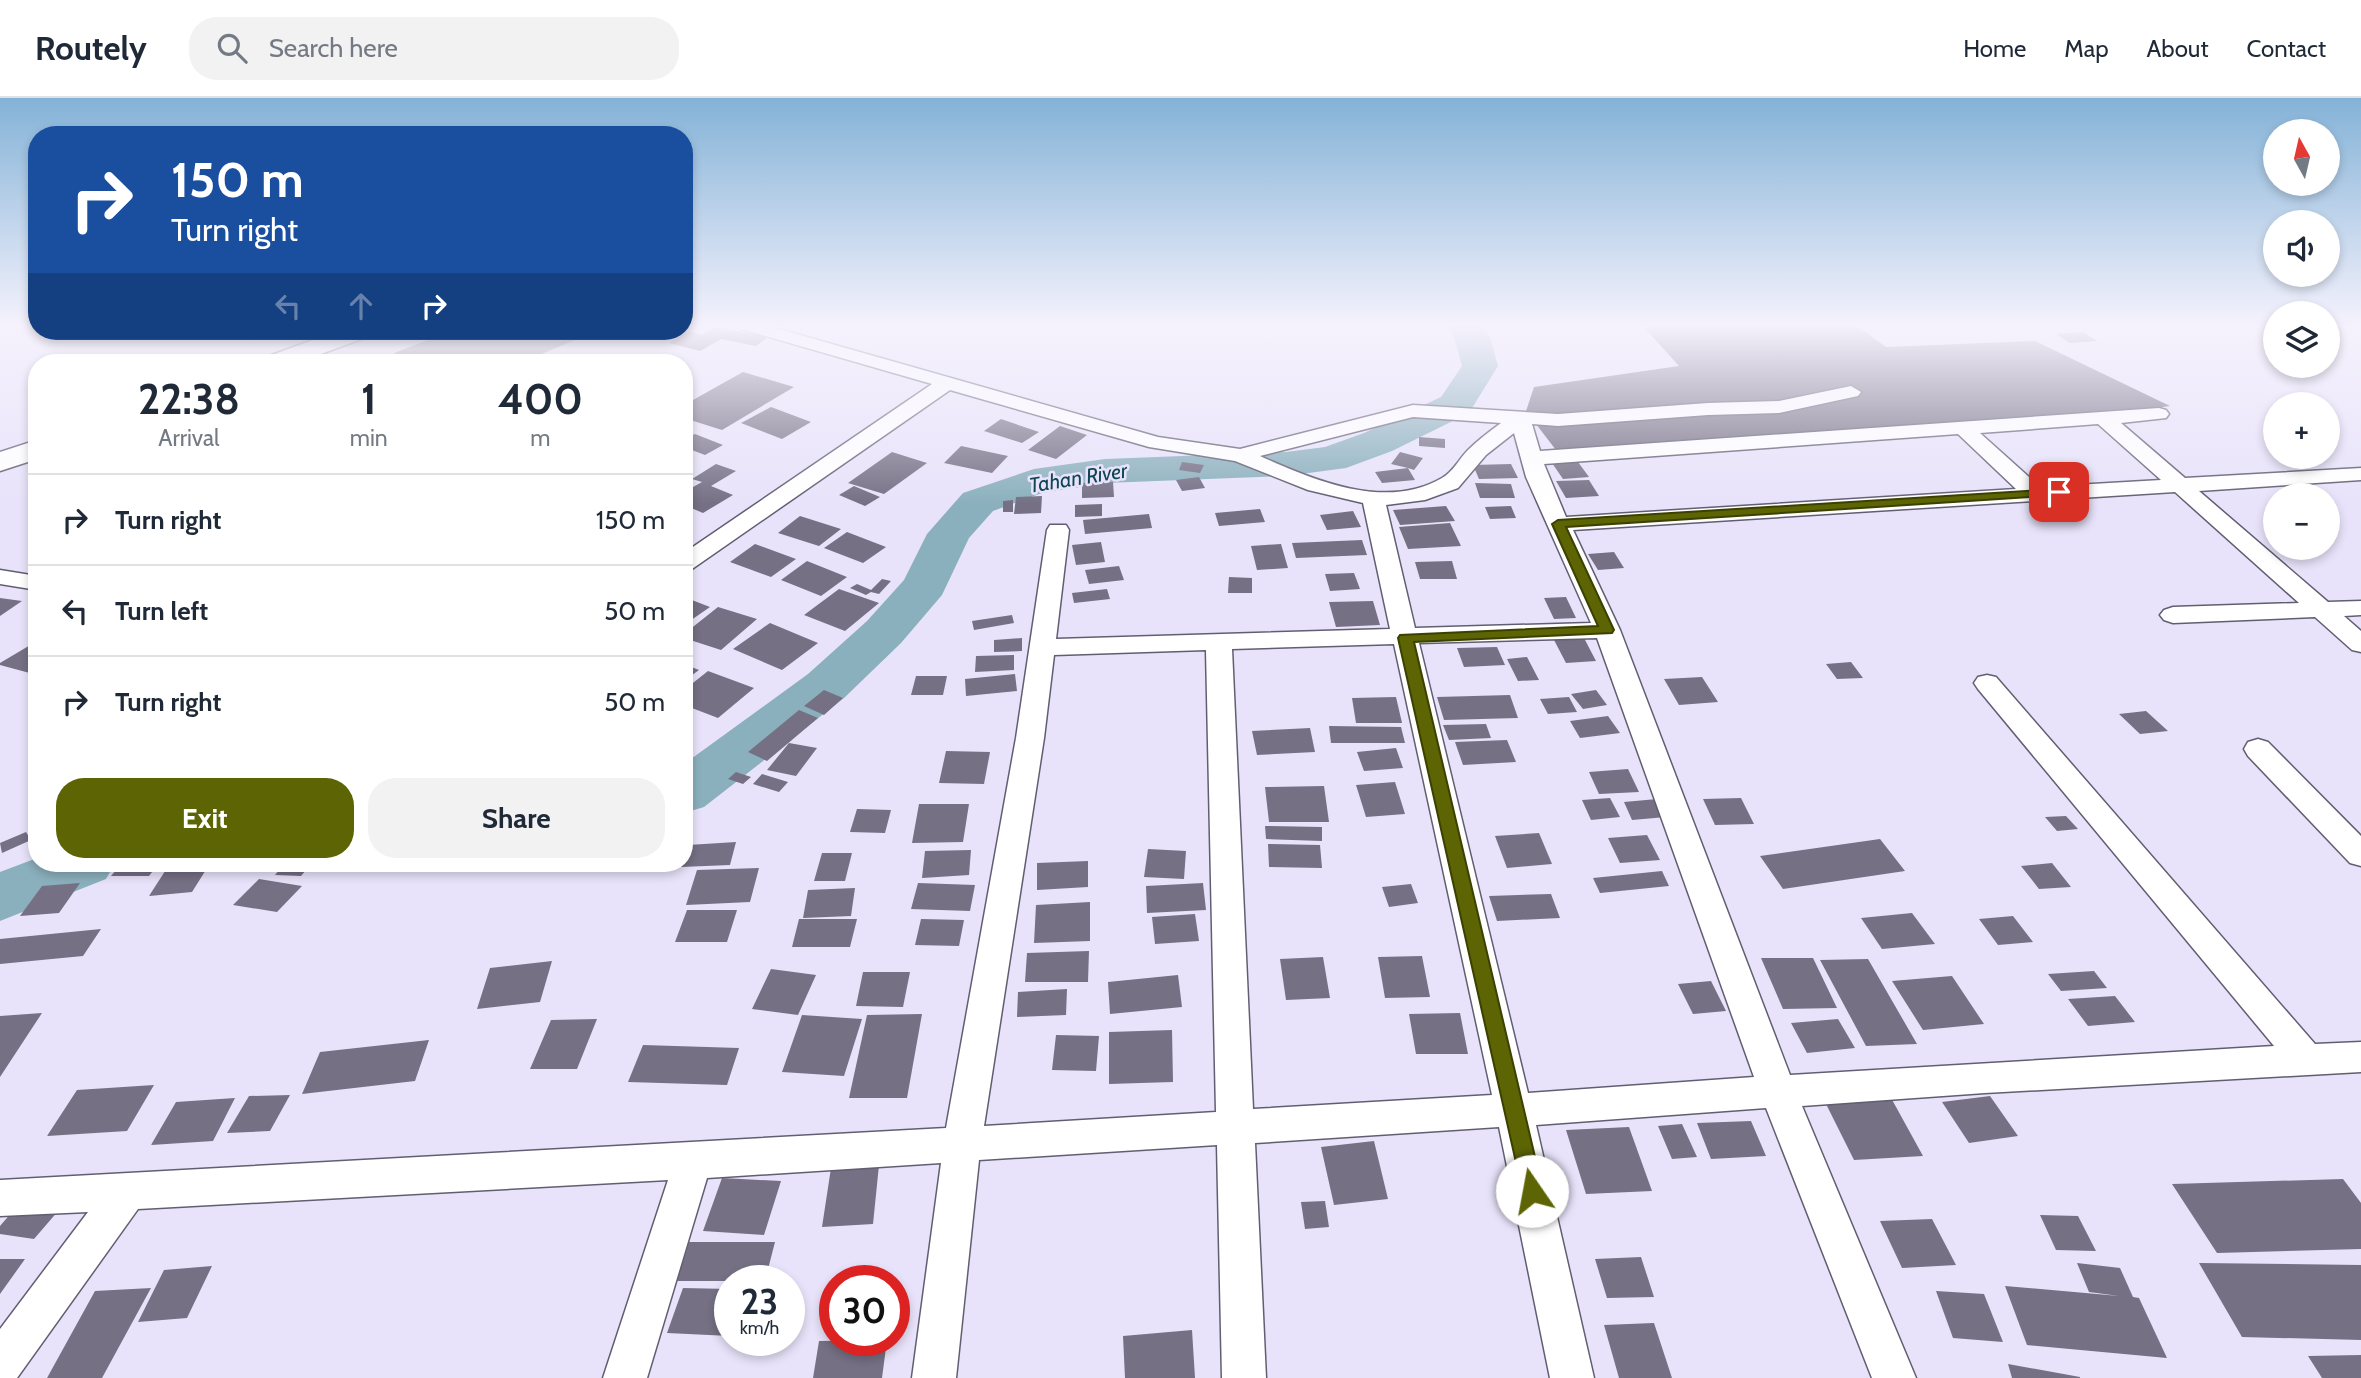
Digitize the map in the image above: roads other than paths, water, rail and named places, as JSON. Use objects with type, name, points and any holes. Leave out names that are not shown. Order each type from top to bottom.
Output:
[{"type":"highway","points":[[0,462],[28,452]]},
{"type":"street","points":[[693,559],[944,385]]},
{"type":"street","points":[[953,385],[1156,443],[1240,455],[1296,480],[1373,499],[1408,499],[1451,482],[1478,452],[1520,418]]},
{"type":"street","points":[[1240,455],[1413,411],[1558,420],[1708,409],[1779,407],[1851,392]]},
{"type":"street","points":[[1532,458],[2159,414]]},
{"type":"street","points":[[1520,418],[1536,477],[1607,630],[1778,1092],[1894,1378]]},
{"type":"street","points":[[2103,418],[2361,644]]},
{"type":"street","points":[[1963,428],[2034,494]]},
{"type":"street","points":[[1558,524],[2361,474]]},
{"type":"street","points":[[1373,499],[1514,1110],[1572,1378]]},
{"type":"street","points":[[934,1378],[962,1145],[1042,648],[1058,530]]},
{"type":"street","points":[[0,577],[28,582]]},
{"type":"street","points":[[2173,615],[2361,608]]},
{"type":"street","points":[[1042,648],[1607,630]]},
{"type":"street","points":[[1219,643],[1244,1378]]},
{"type":"street","points":[[1987,683],[2307,1060]]},
{"type":"street","points":[[2258,749],[2361,855]]},
{"type":"street","points":[[0,1198],[962,1145],[1985,1077],[2361,1057]]},
{"type":"street","points":[[625,1378],[693,1161]]},
{"type":"street","points":[[0,1365],[128,1190]]},
{"type":"waterway","name":"Tahan River","points":[[693,786],[826,686],[884,632],[925,585],[949,534],[978,502],[1034,482],[1105,471],[1286,464],[1331,459],[1378,442],[1455,405],[1468,385]]},
{"type":"waterway","name":"Tahan River","points":[[0,897],[62,872]]}]
